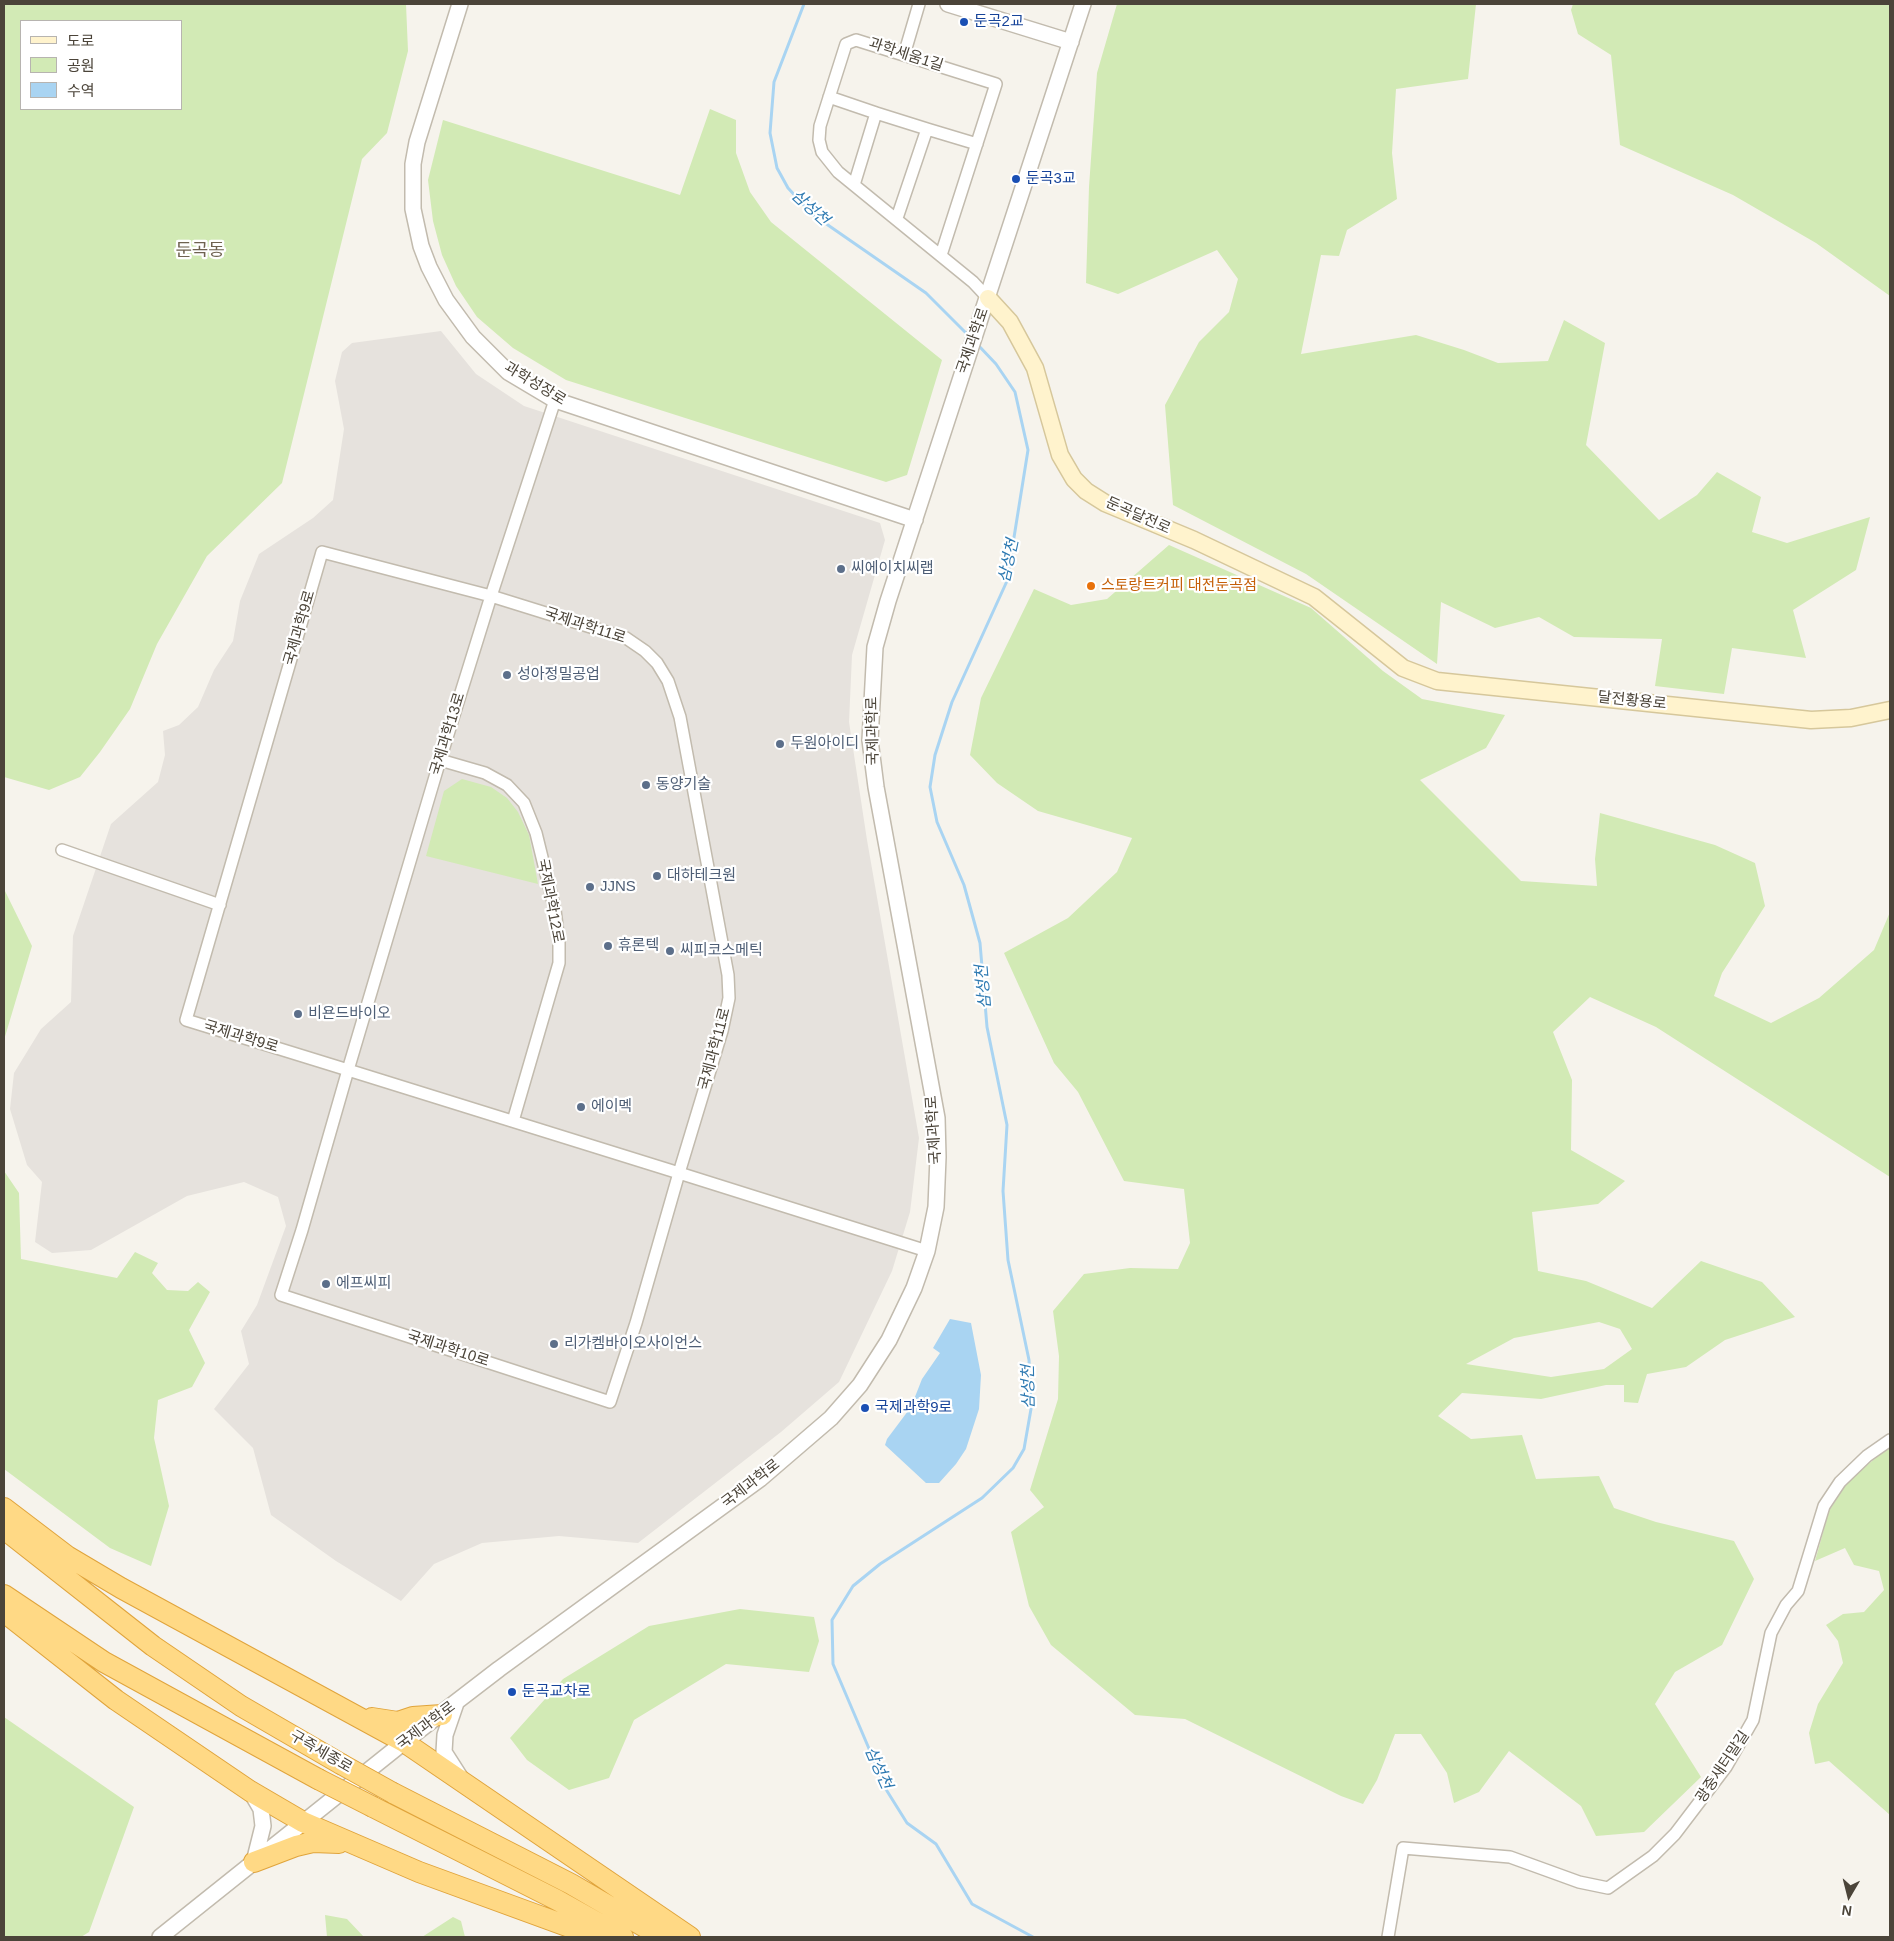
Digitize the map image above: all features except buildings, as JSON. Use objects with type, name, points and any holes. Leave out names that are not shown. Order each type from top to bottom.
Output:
[{"type":"highway","points":[[4,1508],[67,1556],[121,1588],[404,1742],[690,1937]]},
{"type":"highway","name":"구즉세종로","points":[[4,1528],[153,1646],[241,1706],[392,1793],[571,1884],[662,1937]]},
{"type":"highway","name":"구즉세종로","points":[[4,1596],[104,1662],[318,1779],[557,1900],[623,1937]]},
{"type":"highway","points":[[4,1612],[116,1700],[250,1791],[303,1822],[351,1845],[597,1937]]},
{"type":"highway","points":[[352,1713],[380,1721],[398,1722],[449,1709]]},
{"type":"highway","points":[[254,1862],[277,1852],[313,1842],[351,1845]]},
{"type":"main road","name":"둔곡달전로","points":[[988,298],[1010,322],[1035,368],[1060,456],[1074,479],[1086,491],[1105,502],[1194,540],[1314,597],[1381,650]]},
{"type":"main road","name":"달전황용로","points":[[1381,650],[1403,668],[1437,681],[1811,720],[1850,718],[1890,710]]},
{"type":"street","name":"과학성장로","points":[[460,4],[417,142],[413,164],[413,190],[415,226],[436,283],[473,337],[508,372],[555,400],[915,520]]},
{"type":"street","points":[[904,55],[919,4]]},
{"type":"street","points":[[948,4],[1071,42]]},
{"type":"street","name":"국제과학로","points":[[160,1937],[404,1742],[499,1669],[760,1479],[831,1418],[860,1385],[889,1340],[914,1288],[927,1251],[936,1207],[937,1118],[876,786],[870,740],[875,647],[1083,4]]},
{"type":"street","name":"과학세움1길","points":[[941,255],[996,84],[856,40],[846,44],[820,126],[819,140],[822,152],[829,164],[941,255],[973,282],[988,298]]},
{"type":"street","points":[[829,96],[876,113],[977,144]]},
{"type":"street","points":[[854,185],[876,113]]},
{"type":"street","points":[[897,218],[927,129]]},
{"type":"street","name":"국제과학13로","points":[[348,1070],[440,760],[555,400]]},
{"type":"street","name":"국제과학9로","points":[[491,596],[322,552],[186,1020],[927,1251]]},
{"type":"street","name":"국제과학11로","points":[[491,596],[626,638],[646,651],[657,663],[676,700],[726,965],[729,998],[722,1031],[679,1173]]},
{"type":"street","name":"국제과학12로","points":[[440,760],[485,773],[507,785],[524,803],[536,833],[555,910],[559,942],[558,963],[513,1121]]},
{"type":"street","points":[[62,850],[220,905]]},
{"type":"street","name":"국제과학10로","points":[[348,1070],[302,1230],[281,1295],[610,1402],[636,1323],[679,1173]]},
{"type":"street","name":"광중새터말길","points":[[1388,1937],[1403,1848],[1510,1857],[1579,1882],[1608,1888],[1653,1856],[1692,1814],[1726,1767],[1753,1720],[1771,1633],[1786,1605],[1798,1591],[1824,1506],[1840,1482],[1867,1456],[1890,1440]]},
{"type":"street","points":[[449,1709],[444,1752],[452,1768],[464,1782]]},
{"type":"street","points":[[250,1791],[261,1809],[263,1826],[254,1862]]},
{"type":"shaded area","points":[[441,331],[476,374],[524,406],[880,523],[885,540],[852,655],[849,722],[867,840],[919,1138],[910,1212],[892,1271],[839,1382],[781,1432],[638,1543],[559,1536],[482,1543],[434,1564],[401,1601],[336,1561],[271,1515],[253,1448],[214,1409],[249,1364],[241,1331],[257,1305],[286,1226],[278,1197],[244,1182],[187,1196],[91,1250],[52,1253],[35,1242],[42,1182],[27,1165],[10,1109],[14,1073],[41,1029],[71,1002],[73,936],[111,824],[158,782],[165,755],[163,731],[179,725],[198,707],[214,670],[233,641],[240,601],[259,554],[313,518],[333,500],[344,429],[335,381],[342,352],[352,343]]},
{"type":"green space","points":[[4,4],[406,4],[408,51],[387,133],[362,159],[282,483],[207,556],[157,644],[130,709],[100,752],[80,777],[49,790],[4,777]]},
{"type":"green space","points":[[1117,4],[1476,4],[1468,79],[1396,89],[1392,153],[1397,199],[1347,230],[1339,256],[1321,255],[1301,354],[1416,335],[1498,363],[1548,361],[1564,320],[1605,343],[1586,445],[1659,520],[1697,495],[1717,472],[1761,497],[1752,532],[1787,543],[1870,517],[1856,570],[1793,610],[1806,658],[1732,648],[1724,694],[1655,686],[1662,639],[1574,637],[1539,617],[1495,628],[1441,602],[1437,664],[1306,574],[1173,505],[1165,405],[1199,342],[1229,312],[1238,279],[1217,250],[1118,294],[1086,283],[1089,187],[1097,73]]},
{"type":"green space","points":[[1573,4],[1890,4],[1890,296],[1816,243],[1733,195],[1620,145],[1611,55],[1578,34],[1571,10]]},
{"type":"green space","points":[[710,109],[736,120],[736,153],[750,192],[771,222],[942,360],[907,475],[886,482],[566,380],[513,348],[477,317],[456,286],[442,255],[433,221],[428,180],[443,120],[680,195]]},
{"type":"green space","points":[[1169,545],[1311,608],[1383,671],[1422,699],[1505,715],[1486,748],[1420,780],[1521,881],[1597,886],[1595,859],[1600,813],[1715,845],[1755,863],[1765,906],[1722,973],[1714,996],[1771,1023],[1819,998],[1874,950],[1890,912],[1890,1177],[1656,1027],[1590,997],[1553,1032],[1572,1080],[1571,1150],[1625,1181],[1598,1204],[1532,1212],[1538,1271],[1586,1281],[1652,1308],[1701,1261],[1762,1282],[1795,1317],[1725,1340],[1686,1367],[1647,1374],[1638,1403],[1624,1402],[1624,1385],[1606,1385],[1541,1399],[1462,1393],[1438,1416],[1471,1439],[1522,1435],[1536,1479],[1599,1476],[1614,1508],[1656,1522],[1734,1541],[1754,1579],[1722,1645],[1675,1672],[1655,1704],[1701,1777],[1644,1832],[1596,1836],[1581,1806],[1509,1751],[1479,1792],[1454,1803],[1447,1773],[1421,1734],[1395,1734],[1377,1780],[1363,1804],[1341,1796],[1185,1719],[1135,1715],[1051,1645],[1029,1606],[1011,1532],[1044,1507],[1030,1490],[1058,1399],[1059,1356],[1053,1311],[1084,1274],[1130,1268],[1178,1269],[1190,1243],[1184,1189],[1124,1181],[1078,1092],[1054,1063],[1004,953],[1068,918],[1117,872],[1132,838],[1038,811],[997,783],[970,755],[981,698],[1034,589],[1071,605],[1107,599]],"holes":[[[1599,1322],[1620,1329],[1632,1349],[1604,1369],[1551,1377],[1466,1364],[1514,1338]]]},
{"type":"green space","points":[[462,779],[491,787],[507,798],[518,812],[529,835],[538,884],[426,856],[444,791]]},
{"type":"green space","points":[[4,889],[32,946],[4,1040]]},
{"type":"green space","points":[[4,1171],[19,1193],[21,1259],[117,1278],[135,1252],[158,1263],[152,1273],[167,1290],[188,1291],[198,1282],[210,1292],[189,1330],[205,1363],[192,1387],[158,1400],[154,1438],[169,1506],[151,1566],[110,1548],[4,1469]]},
{"type":"green space","points":[[1890,1446],[1890,1815],[1829,1761],[1815,1764],[1809,1733],[1818,1704],[1843,1663],[1838,1641],[1826,1625],[1843,1614],[1864,1612],[1884,1590],[1879,1571],[1854,1565],[1845,1548],[1815,1561],[1829,1511],[1848,1481]]},
{"type":"green space","points":[[740,1609],[814,1617],[819,1641],[809,1672],[726,1664],[634,1720],[609,1778],[569,1790],[527,1760],[510,1738],[563,1679],[649,1626]]},
{"type":"green space","points":[[4,1717],[134,1807],[89,1932],[81,1937],[4,1937]]},
{"type":"green space","points":[[325,1915],[347,1919],[364,1937],[327,1937]]},
{"type":"green space","points":[[453,1917],[461,1921],[465,1937],[422,1937]]},
{"type":"water","points":[[950,1319],[971,1323],[981,1375],[979,1409],[966,1449],[956,1464],[939,1483],[926,1483],[885,1445],[887,1439],[911,1407],[922,1379],[940,1353],[933,1348]]},
{"type":"waterway","name":"삼성천","points":[[804,4],[774,82],[770,133],[777,168],[788,188],[812,214],[926,293],[970,337]]},
{"type":"waterway","name":"삼성천","points":[[978,345],[996,364],[1015,392],[1028,450],[1007,581],[952,702],[935,755],[930,787],[937,822],[964,885],[980,943],[987,1027],[1007,1125],[1003,1191],[1008,1260],[1029,1360],[1031,1409],[1024,1449],[1013,1468],[982,1498],[880,1564],[853,1586],[832,1620],[833,1664],[887,1791],[907,1823],[936,1844],[972,1904],[1033,1937]]},
{"type":"place","name":"둔곡2교","points":[[964,22]]},
{"type":"place","name":"둔곡3교","points":[[1016,179]]},
{"type":"place","name":"씨에이치씨랩","points":[[841,569]]},
{"type":"place","name":"스토랑트커피 대전둔곡점","points":[[1091,586]]},
{"type":"place","name":"성아정밀공업","points":[[507,675]]},
{"type":"place","name":"두원아이디","points":[[780,744]]},
{"type":"place","name":"동양기술","points":[[646,785]]},
{"type":"place","name":"대하테크원","points":[[657,876]]},
{"type":"place","name":"JJNS","points":[[590,887]]},
{"type":"place","name":"휴론텍","points":[[608,946]]},
{"type":"place","name":"씨피코스메틱","points":[[670,951]]},
{"type":"place","name":"비욘드바이오","points":[[298,1014]]},
{"type":"place","name":"에이멕","points":[[581,1107]]},
{"type":"place","name":"에프씨피","points":[[326,1284]]},
{"type":"place","name":"리가켐바이오사이언스","points":[[554,1344]]},
{"type":"place","name":"국제과학9로","points":[[865,1408]]},
{"type":"place","name":"둔곡교차로","points":[[512,1692]]},
{"type":"district","name":"둔곡동","points":[[200,251]]}]
